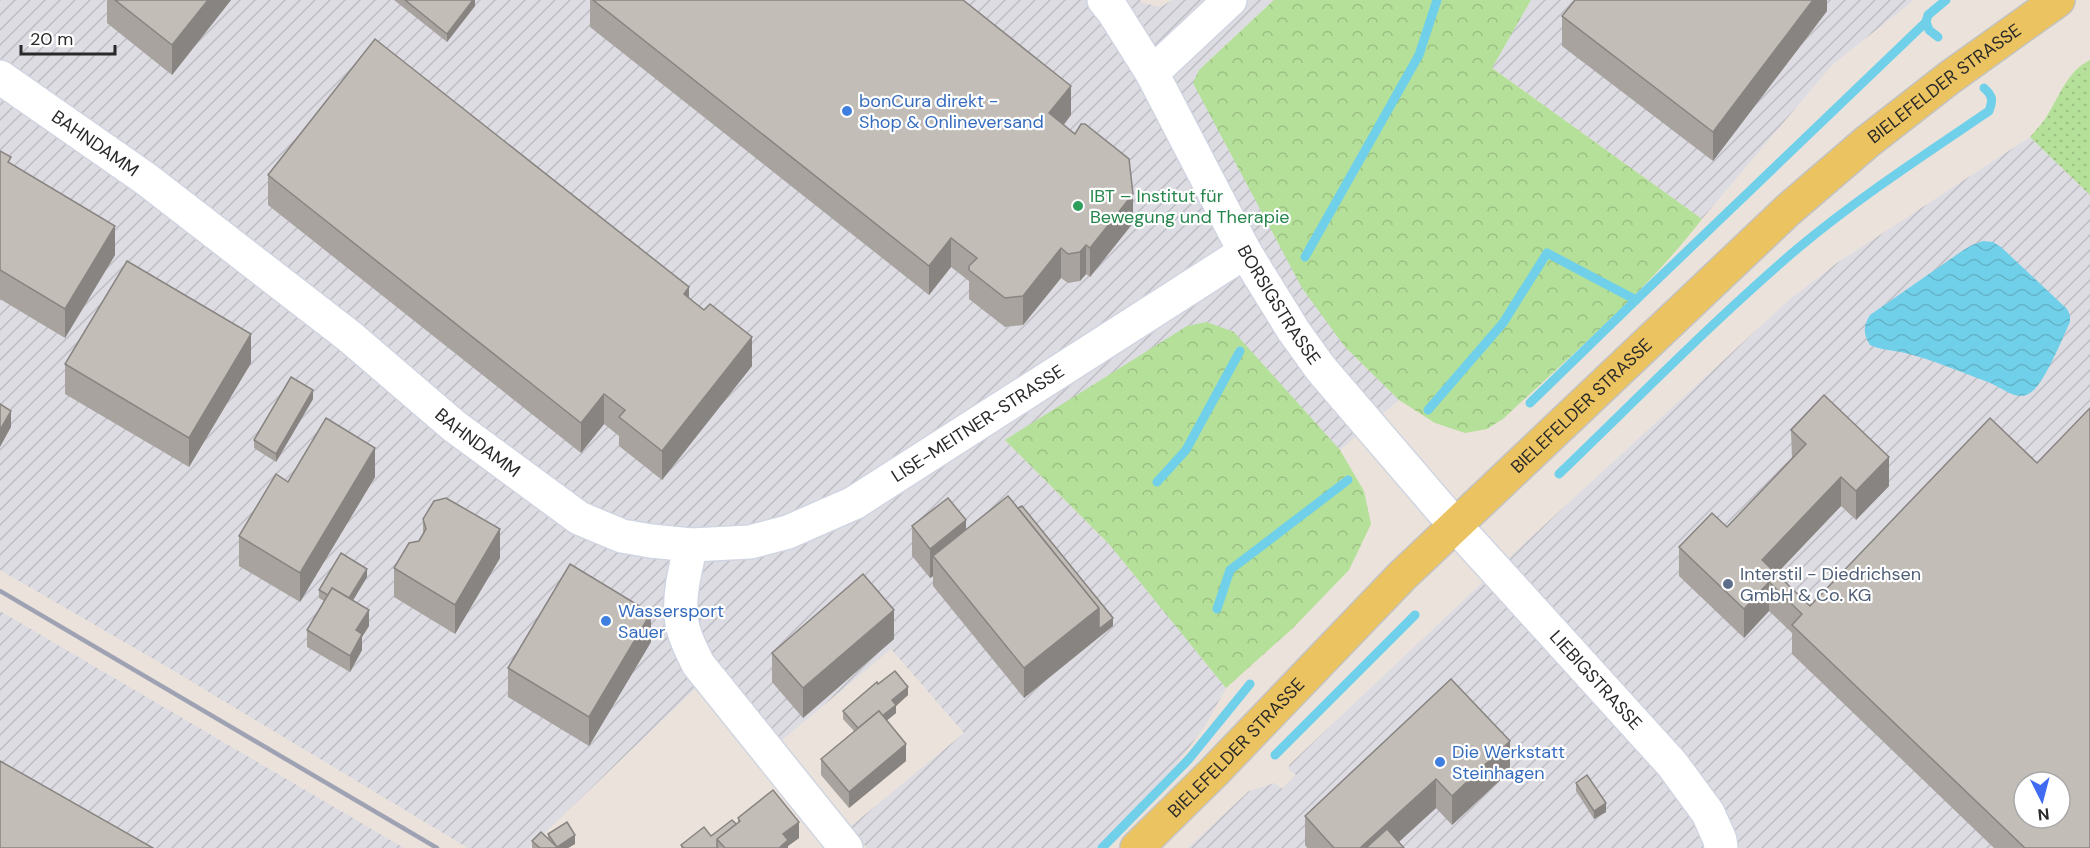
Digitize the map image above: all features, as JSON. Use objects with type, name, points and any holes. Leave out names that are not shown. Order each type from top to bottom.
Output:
[{"type":"main road","name":"BIELEFELDER STRASSE","points":[[1137,848],[1214,772],[1454,524],[1814,187],[1949,78],[2058,0]]},
{"type":"street","name":"BORSIGSTRASSE","points":[[1104,0],[1113,10],[1152,72],[1245,252],[1293,330],[1321,369],[1454,524]]},
{"type":"street","points":[[1152,72],[1230,0]]},
{"type":"street","name":"BAHNDAMM","points":[[0,77],[156,186],[349,336],[454,426],[579,518],[622,537],[691,545]]},
{"type":"street","name":"LISE-MEITNER-STRASSE","points":[[691,545],[750,542],[789,532],[854,503],[1245,252]]},
{"type":"street","name":"LIEBIGSTRASSE","points":[[1454,524],[1672,764],[1708,813],[1721,848]]},
{"type":"street","points":[[691,545],[683,585],[681,615],[687,641],[698,664],[846,848]]},
{"type":"shaded area","points":[[0,0],[1140,0],[1143,3],[1161,7],[1172,0],[1274,0],[1199,70],[1345,347],[1399,400],[1340,450],[1310,418],[1005,440],[1109,544],[1226,688],[1205,726],[1175,766],[1098,848],[867,848],[850,827],[964,733],[891,649],[757,761],[700,684],[529,848],[468,848],[164,665],[0,570]]},
{"type":"shaded area","points":[[1531,0],[1914,0],[1832,65],[1702,219],[1491,67]]},
{"type":"shaded area","points":[[2030,137],[2090,195],[2090,848],[1188,848],[1249,791],[1275,783],[1282,789],[1296,775],[1289,770],[1289,765],[1487,578],[1789,300],[1837,263]]},
{"type":"shaded area","points":[[0,611],[404,848],[0,848]]},
{"type":"green space","points":[[1274,0],[1531,0],[1492,68],[1702,219],[1632,298],[1503,419],[1487,429],[1465,433],[1435,423],[1399,400],[1345,347],[1302,288],[1193,83],[1199,70]]},
{"type":"green space","points":[[2090,60],[2090,195],[2030,137],[2045,119],[2069,78]]},
{"type":"green space","points":[[1207,322],[1234,332],[1340,450],[1364,491],[1371,524],[1349,570],[1293,628],[1226,688],[1109,544],[1005,440],[1187,326]]},
{"type":"water","points":[[1983,241],[1993,242],[2001,247],[2067,309],[2070,315],[2070,322],[2047,372],[2035,388],[2025,395],[2014,395],[1988,382],[1926,359],[1874,347],[1870,345],[1866,337],[1865,326],[1870,315],[1962,251]]},
{"type":"building","points":[[115,0],[208,0],[172,45]]},
{"type":"building","points":[[405,0],[473,0],[447,34]]},
{"type":"building","points":[[593,0],[963,0],[1071,86],[1049,113],[1075,134],[1081,124],[1085,124],[1129,159],[1133,194],[1090,248],[1086,245],[1080,252],[1068,254],[1061,248],[1023,296],[1005,298],[969,270],[969,266],[977,258],[951,238],[929,266]]},
{"type":"building","points":[[1575,0],[1813,0],[1713,132],[1562,16]]},
{"type":"building","points":[[375,39],[689,287],[684,294],[704,310],[710,304],[752,337],[662,451],[619,417],[625,410],[604,394],[581,423],[268,175]]},
{"type":"building","points":[[0,151],[11,157],[8,162],[115,226],[65,309],[0,270]]},
{"type":"building","points":[[127,261],[251,334],[189,438],[65,364]]},
{"type":"building","points":[[291,377],[313,390],[276,454],[254,440]]},
{"type":"building","points":[[1824,395],[1889,457],[1856,491],[1841,477],[1762,560],[1810,606],[1990,418],[2037,463],[2090,408],[2090,848],[2025,848],[1792,625],[1802,614],[1769,582],[1744,609],[1679,547],[1712,513],[1727,527],[1806,444],[1791,430]]},
{"type":"building","points":[[0,404],[11,411],[0,430]]},
{"type":"building","points":[[326,418],[375,448],[300,573],[239,536],[276,474],[288,482]]},
{"type":"building","points":[[1008,496],[1099,608],[1024,668],[933,556]]},
{"type":"building","points":[[446,498],[500,529],[455,605],[394,568],[409,543],[419,541],[426,529],[423,519],[434,501]]},
{"type":"building","points":[[948,498],[966,520],[930,549],[912,526]]},
{"type":"building","points":[[1022,506],[1113,618],[1099,629],[1099,608],[1018,508]]},
{"type":"building","points":[[341,553],[367,569],[349,598],[332,588],[328,595],[319,590]]},
{"type":"building","points":[[570,564],[651,613],[589,717],[508,668]]},
{"type":"building","points":[[863,574],[894,610],[803,688],[772,653]]},
{"type":"building","points":[[332,588],[369,610],[356,630],[362,634],[350,656],[307,630]]},
{"type":"building","points":[[895,671],[908,687],[892,700],[896,705],[882,716],[879,711],[858,728],[843,711],[877,682],[878,684]]},
{"type":"building","points":[[1451,679],[1510,741],[1452,796],[1436,779],[1360,848],[1334,848],[1305,816]]},
{"type":"building","points":[[879,711],[906,744],[849,792],[821,759]]},
{"type":"building","points":[[0,761],[153,848],[0,848]]},
{"type":"building","points":[[1587,775],[1606,803],[1594,811],[1576,783]]},
{"type":"building","points":[[773,790],[799,822],[783,834],[788,840],[779,848],[725,848],[717,839],[740,821],[738,818]]},
{"type":"building","points":[[732,820],[736,824],[717,839],[718,848],[684,848],[681,845],[704,827],[711,836]]},
{"type":"building","points":[[567,822],[575,835],[557,847],[548,834]]},
{"type":"building","points":[[1387,829],[1404,848],[1366,848]]},
{"type":"building","points":[[541,832],[556,848],[540,848],[532,841]]},
{"type":"waterway","points":[[1305,257],[1419,55],[1437,0]]},
{"type":"waterway","points":[[1938,37],[1929,30],[1926,22],[1928,15],[1946,0]]},
{"type":"waterway","points":[[1428,410],[1503,323],[1547,253],[1636,300],[1926,22]]},
{"type":"waterway","points":[[1559,474],[1706,332],[1797,249],[1867,195],[1989,111],[1991,98],[1984,88]]},
{"type":"waterway","points":[[1530,403],[1636,300]]},
{"type":"waterway","points":[[1157,482],[1186,450],[1240,351]]},
{"type":"waterway","points":[[1217,609],[1230,570],[1348,480]]},
{"type":"waterway","points":[[1275,755],[1415,615]]},
{"type":"waterway","points":[[1102,848],[1189,759],[1250,684]]},
{"type":"railway","points":[[0,591],[437,848]]},
{"type":"place","name":"bonCura direkt - Shop & Onlineversand","points":[[847,111]]},
{"type":"place","name":"IBT – Institut für Bewegung und Therapie","points":[[1078,206]]},
{"type":"place","name":"Interstil - Diedrichsen GmbH & Co. KG","points":[[1728,584]]},
{"type":"place","name":"Wassersport Sauer","points":[[606,621]]},
{"type":"place","name":"Die Werkstatt Steinhagen","points":[[1440,762]]}]
